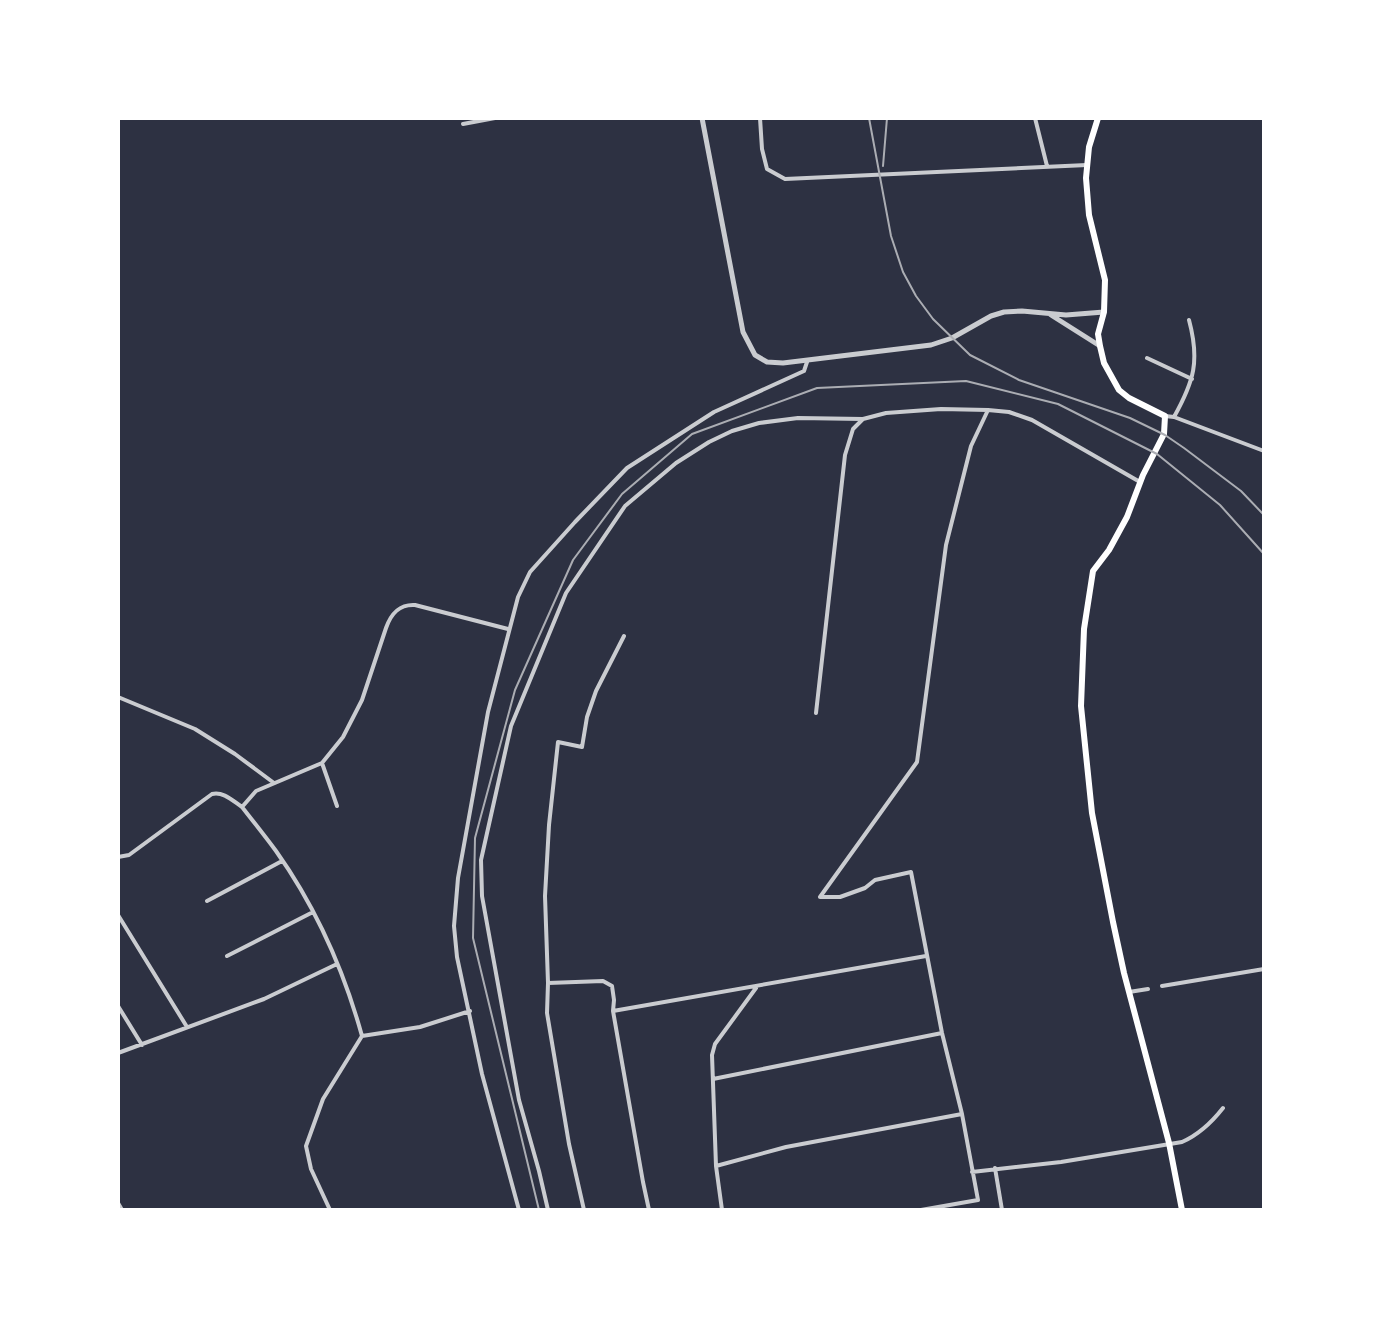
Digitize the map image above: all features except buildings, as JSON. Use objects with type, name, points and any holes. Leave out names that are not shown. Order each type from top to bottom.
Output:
[{"type":"main road","points":[[1098,118],[1089,147],[1086,178],[1089,215],[1105,280],[1104,312],[1098,334],[1100,346],[1104,363],[1119,390],[1165,416],[1164,434],[1127,517],[1093,571],[1084,629],[1081,706],[1092,813],[1129,992],[1169,1143],[1182,1210]]},
{"type":"street","points":[[463,124],[495,118]]},
{"type":"street","points":[[702,118],[743,332],[755,355],[767,362],[807,362],[931,345],[1004,312],[1104,312]]},
{"type":"street","points":[[760,118],[767,169],[785,179],[1087,165]]},
{"type":"street","points":[[1035,118],[1047,167]]},
{"type":"street","points":[[1050,314],[1100,346]]},
{"type":"street","points":[[1174,417],[1192,379],[1195,357],[1189,320]]},
{"type":"street","points":[[1147,358],[1192,379]]},
{"type":"street","points":[[519,1210],[482,1074],[457,957],[454,926],[458,878],[488,712],[518,597],[530,572],[627,468],[714,412],[804,371],[807,362]]},
{"type":"street","points":[[548,1210],[519,1100],[482,896],[481,860],[516,713],[566,593],[625,506],[676,463],[732,431],[759,423],[798,418],[863,419],[886,413],[941,409],[1009,412],[1032,420],[1140,482]]},
{"type":"street","points":[[921,1210],[978,1200],[911,872],[875,880],[865,888],[840,897],[820,897],[917,762],[946,545],[971,446],[988,410]]},
{"type":"street","points":[[1165,416],[1264,451]]},
{"type":"street","points":[[816,713],[845,455],[853,429],[863,419]]},
{"type":"street","points":[[242,807],[256,791],[322,763],[343,737],[362,700],[390,618],[405,605],[508,629]]},
{"type":"street","points":[[584,1210],[569,1144],[547,1013],[545,896],[549,825],[558,742],[582,747],[587,717],[596,691],[624,636]]},
{"type":"street","points":[[118,697],[195,729],[274,783]]},
{"type":"street","points":[[322,763],[337,806]]},
{"type":"street","points":[[118,857],[129,855],[216,792],[242,807],[277,853],[313,912],[352,997],[362,1036],[323,1099],[306,1146],[311,1169],[330,1210]]},
{"type":"street","points":[[207,901],[282,861]]},
{"type":"street","points":[[227,956],[313,912]]},
{"type":"street","points":[[118,915],[187,1027]]},
{"type":"street","points":[[613,1011],[927,955]]},
{"type":"street","points":[[118,1053],[264,999],[337,964]]},
{"type":"street","points":[[1162,986],[1264,969]]},
{"type":"street","points":[[548,983],[603,981],[612,986],[613,1011],[649,1210]]},
{"type":"street","points":[[722,1210],[716,1166],[712,1055],[715,1044],[757,986]]},
{"type":"street","points":[[1129,992],[1148,989]]},
{"type":"street","points":[[118,1006],[142,1045]]},
{"type":"street","points":[[362,1036],[420,1027],[470,1011]]},
{"type":"street","points":[[713,1079],[942,1033]]},
{"type":"street","points":[[972,1172],[1061,1162],[1182,1142],[1191,1139],[1223,1108]]},
{"type":"street","points":[[716,1166],[786,1147],[962,1114]]},
{"type":"street","points":[[995,1168],[1002,1210]]},
{"type":"street","points":[[118,1203],[122,1210]]},
{"type":"railway","points":[[869,118],[891,236],[903,272],[933,319],[970,355],[1019,380],[1130,418],[1165,435],[1241,491],[1264,515]]},
{"type":"railway","points":[[883,166],[887,118]]},
{"type":"railway","points":[[539,1210],[473,938],[475,838],[515,690],[573,560],[622,494],[692,434],[817,388],[966,381],[1058,404],[1157,454],[1220,505],[1264,554]]}]
